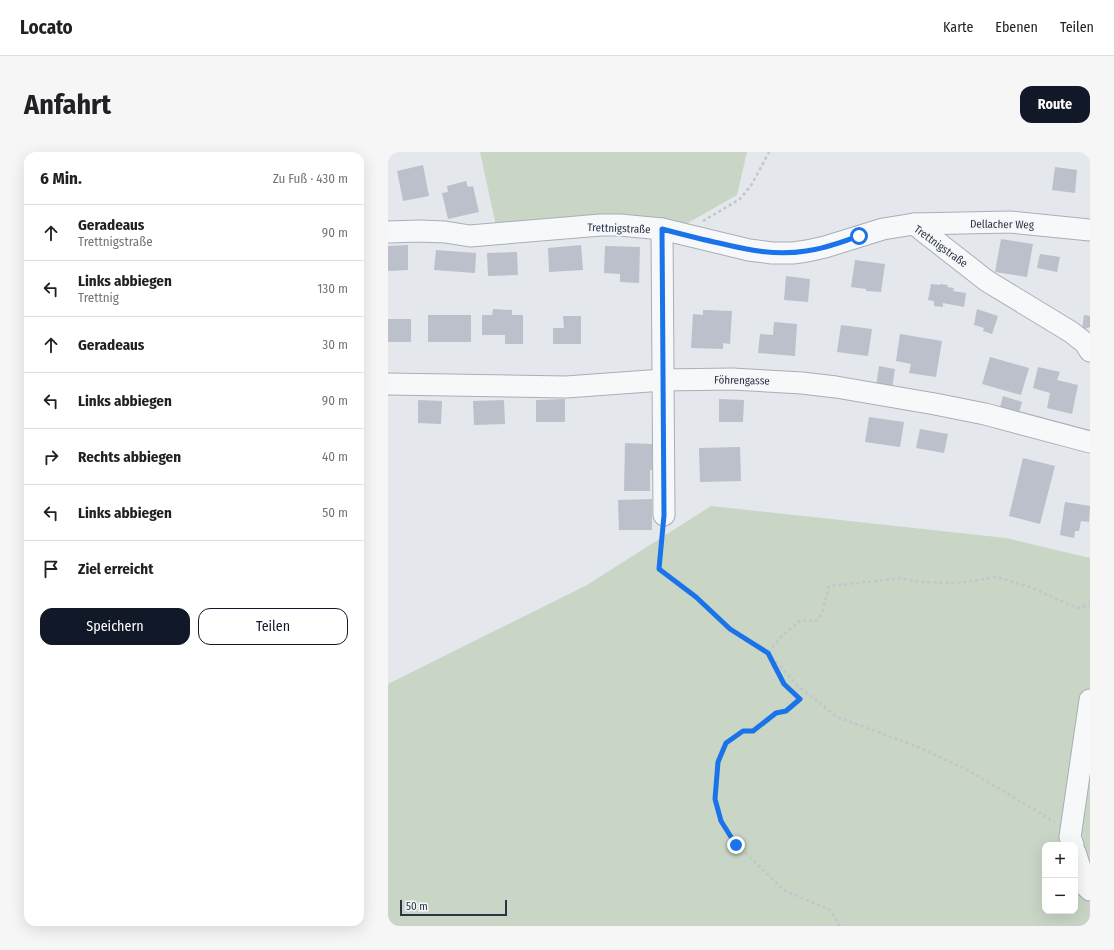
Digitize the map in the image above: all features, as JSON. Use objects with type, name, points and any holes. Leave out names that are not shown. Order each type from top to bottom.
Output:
[{"type":"street","name":"Dellacher Weg","points":[[914,224],[1010,222],[1090,230]]},
{"type":"street","name":"Trettnigstraße","points":[[388,232],[445,232],[470,236],[602,225],[620,225],[671,232],[749,250],[772,253],[793,253],[825,247],[883,229],[914,224],[987,282],[1071,332],[1085,343],[1090,351]]},
{"type":"street","points":[[664,515],[664,380],[671,232]]},
{"type":"street","name":"Föhrengasse","points":[[388,384],[566,387],[664,380],[732,379],[768,381],[836,387],[935,404],[985,414],[1090,442]]},
{"type":"street","points":[[1073,842],[1090,700]]},
{"type":"street","points":[[1078,860],[1086,886],[1090,890]]},
{"type":"path","points":[[671,232],[740,199],[752,184],[769,152]]},
{"type":"path","points":[[664,515],[659,569],[696,597],[730,629],[768,653],[797,685],[837,717],[913,745],[966,769],[1055,821],[1071,842]]},
{"type":"path","points":[[768,653],[781,637],[801,620],[816,621],[822,613],[829,586],[901,578],[919,582],[959,583],[996,578],[1030,587],[1077,608],[1090,604]]},
{"type":"path","points":[[768,653],[784,684],[800,699],[786,711],[776,713],[753,731],[743,731],[726,743],[718,762],[715,799],[721,821],[736,845],[784,890],[830,910],[840,926]]},
{"type":"green space","points":[[480,152],[747,152],[737,195],[686,224],[608,215],[496,226]]},
{"type":"green space","points":[[711,506],[1006,538],[1090,558],[1090,926],[388,926],[388,684],[587,585]]},
{"type":"building","points":[[423,165],[429,196],[403,201],[397,171]]},
{"type":"building","points":[[1055,167],[1077,170],[1075,193],[1052,190]]},
{"type":"building","points":[[466,181],[468,187],[473,186],[479,212],[448,219],[442,193],[448,192],[447,186]]},
{"type":"building","points":[[1001,239],[1033,244],[1027,277],[995,272]]},
{"type":"building","points":[[408,245],[408,270],[388,271],[388,246]]},
{"type":"building","points":[[581,245],[583,270],[549,272],[548,248]]},
{"type":"building","points":[[605,246],[640,247],[639,283],[620,282],[620,274],[604,273]]},
{"type":"building","points":[[436,250],[476,253],[475,273],[434,270]]},
{"type":"building","points":[[517,252],[518,275],[488,276],[487,253]]},
{"type":"building","points":[[1040,254],[1060,257],[1057,272],[1037,268]]},
{"type":"building","points":[[855,260],[885,264],[881,292],[866,291],[866,289],[851,287]]},
{"type":"building","points":[[786,276],[810,279],[808,302],[784,300]]},
{"type":"building","points":[[931,284],[948,285],[947,287],[954,288],[953,291],[966,293],[964,307],[943,303],[943,307],[934,306],[934,301],[928,300]]},
{"type":"building","points":[[493,309],[512,310],[512,315],[523,315],[523,344],[505,344],[505,335],[482,335],[482,315],[492,315]]},
{"type":"building","points":[[977,309],[998,316],[992,334],[983,331],[984,328],[974,325]]},
{"type":"building","points":[[703,310],[732,311],[730,344],[723,343],[723,349],[691,348],[693,314],[703,315]]},
{"type":"building","points":[[428,315],[471,315],[471,342],[428,342]]},
{"type":"building","points":[[1084,315],[1090,316],[1090,327],[1082,330]]},
{"type":"building","points":[[563,316],[581,316],[581,344],[553,344],[553,328],[564,328]]},
{"type":"building","points":[[388,319],[411,319],[411,342],[388,342]]},
{"type":"building","points":[[774,322],[797,324],[795,356],[758,353],[760,334],[773,335]]},
{"type":"building","points":[[841,325],[872,329],[868,356],[837,352]]},
{"type":"building","points":[[900,334],[942,341],[936,377],[909,373],[911,364],[896,361]]},
{"type":"building","points":[[990,357],[1029,368],[1021,395],[982,384]]},
{"type":"building","points":[[879,366],[895,369],[892,389],[876,387]]},
{"type":"building","points":[[1038,367],[1060,372],[1057,380],[1078,385],[1072,414],[1047,408],[1050,393],[1033,388]]},
{"type":"building","points":[[1003,396],[1022,402],[1018,416],[999,411]]},
{"type":"building","points":[[565,399],[565,422],[536,422],[536,400]]},
{"type":"building","points":[[719,399],[744,400],[743,422],[719,422]]},
{"type":"building","points":[[418,400],[442,401],[441,424],[418,423]]},
{"type":"building","points":[[504,400],[505,424],[474,425],[473,401]]},
{"type":"building","points":[[869,417],[904,422],[900,447],[865,442]]},
{"type":"building","points":[[920,429],[948,434],[944,453],[916,448]]},
{"type":"building","points":[[625,443],[652,444],[650,491],[624,491]]},
{"type":"building","points":[[740,447],[741,481],[700,482],[699,448]]},
{"type":"building","points":[[1023,458],[1055,466],[1040,524],[1009,516]]},
{"type":"building","points":[[652,499],[652,530],[619,530],[618,500]]},
{"type":"building","points":[[1065,502],[1090,506],[1089,522],[1081,521],[1079,531],[1075,531],[1074,538],[1060,535]]},
{"type":"route","points":[[736,845],[721,821],[715,799],[718,762],[726,743],[743,731],[753,731],[776,713],[786,711],[800,699],[784,684],[768,653],[730,629],[696,597],[659,569],[664,515],[662,229],[749,250],[772,253],[807,251],[859,236]]}]
